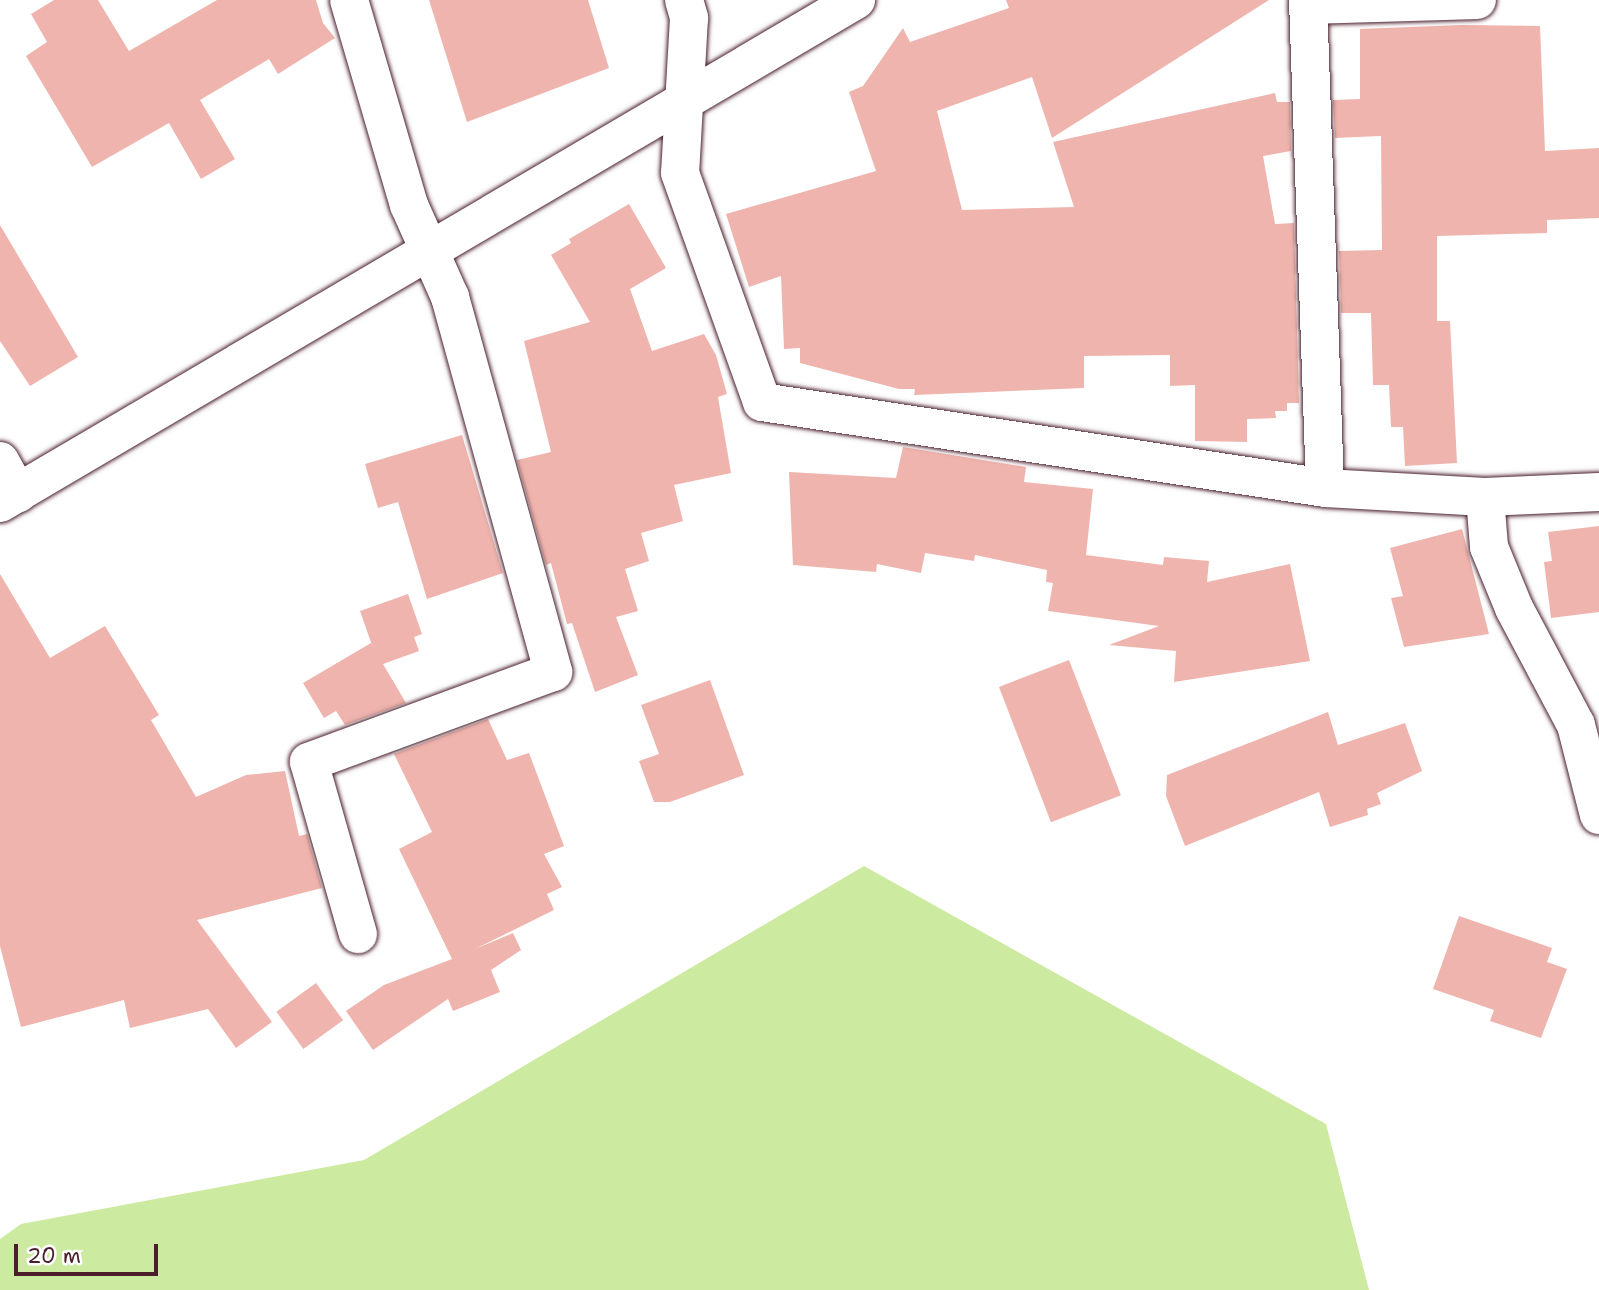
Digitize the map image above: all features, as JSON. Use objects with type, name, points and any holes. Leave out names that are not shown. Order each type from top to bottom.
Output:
[{"type":"street","points":[[349,0],[410,205],[450,297],[553,672],[309,762],[358,934]]},
{"type":"street","points":[[684,0],[689,18],[680,173],[762,402],[1325,488],[1486,497],[1599,492]]},
{"type":"street","points":[[6,486],[429,252],[856,0]]},
{"type":"street","points":[[1325,488],[1309,2],[1477,0]]},
{"type":"street","points":[[1486,497],[1489,547],[1514,608],[1576,725],[1599,815]]},
{"type":"green space","points":[[864,866],[1326,1124],[1369,1290],[0,1290],[0,1239],[21,1224],[364,1160]]},
{"type":"building","points":[[54,0],[98,0],[129,51],[217,0],[316,0],[323,23],[335,38],[278,74],[269,59],[200,100],[235,159],[201,179],[169,123],[92,167],[26,56],[47,42],[31,14]]},
{"type":"building","points":[[429,0],[588,0],[609,68],[467,122]]},
{"type":"building","points":[[1006,0],[1269,0],[1052,138],[1032,77],[937,111],[962,210],[1074,207],[1053,142],[1275,93],[1277,102],[1290,102],[1291,151],[1263,156],[1275,224],[1294,223],[1299,403],[1287,403],[1287,411],[1275,411],[1276,418],[1247,419],[1247,442],[1195,441],[1195,385],[1170,386],[1170,355],[1084,356],[1084,388],[914,395],[915,389],[899,389],[800,363],[800,348],[784,349],[781,276],[749,287],[726,214],[876,171],[849,92],[863,86],[903,28],[910,42],[1009,8]]},
{"type":"building","points":[[1462,25],[1540,26],[1545,151],[1599,148],[1599,218],[1547,220],[1547,233],[1437,236],[1437,321],[1450,321],[1457,463],[1405,466],[1403,427],[1391,427],[1389,385],[1373,385],[1371,313],[1341,313],[1339,251],[1382,250],[1381,136],[1335,138],[1333,100],[1360,99],[1360,29]]},
{"type":"building","points":[[629,204],[666,268],[630,289],[652,351],[704,334],[716,355],[727,394],[718,397],[731,473],[674,485],[683,521],[641,533],[649,561],[625,569],[638,611],[616,617],[638,675],[595,692],[572,623],[567,624],[551,563],[546,565],[517,460],[551,452],[524,341],[590,322],[551,255],[571,243],[569,239]]},
{"type":"building","points":[[0,225],[78,357],[30,386],[0,341]]},
{"type":"building","points":[[462,435],[503,573],[427,599],[398,502],[378,508],[365,464]]},
{"type":"building","points":[[903,447],[1026,467],[1024,482],[1093,489],[1086,555],[1163,565],[1164,557],[1209,561],[1207,582],[1290,564],[1310,661],[1174,682],[1176,651],[1109,645],[1159,626],[1048,611],[1053,583],[1046,582],[1047,570],[975,555],[974,561],[925,553],[921,573],[877,564],[876,572],[793,565],[789,472],[896,478]]},
{"type":"building","points":[[1599,526],[1599,612],[1551,618],[1544,562],[1552,561],[1548,532]]},
{"type":"building","points":[[1462,529],[1489,634],[1404,647],[1391,598],[1403,596],[1390,548]]},
{"type":"building","points":[[0,574],[50,658],[105,626],[159,715],[151,720],[196,797],[246,775],[285,771],[299,836],[307,834],[322,888],[197,920],[272,1022],[236,1048],[208,1009],[130,1028],[124,1000],[21,1027],[0,946]]},
{"type":"building","points":[[408,594],[422,634],[414,637],[419,651],[383,664],[406,703],[345,725],[336,711],[324,718],[303,683],[371,643],[373,648],[360,611]]},
{"type":"building","points":[[1069,660],[1121,795],[1051,822],[999,687]]},
{"type":"building","points":[[710,680],[744,775],[670,802],[654,802],[639,761],[659,754],[641,705]]},
{"type":"building","points":[[1328,712],[1338,745],[1405,723],[1422,771],[1377,793],[1381,804],[1367,809],[1368,815],[1330,827],[1319,792],[1185,846],[1166,796],[1167,775]]},
{"type":"building","points":[[488,719],[507,760],[529,753],[564,846],[544,854],[562,887],[547,894],[554,910],[475,949],[513,933],[521,950],[491,970],[500,992],[453,1011],[448,999],[373,1050],[346,1011],[384,985],[452,959],[399,849],[432,832],[394,754]]},
{"type":"building","points":[[1459,916],[1552,948],[1547,962],[1567,969],[1541,1038],[1490,1021],[1494,1010],[1433,989]]},
{"type":"building","points":[[316,983],[343,1020],[303,1049],[276,1012]]}]
